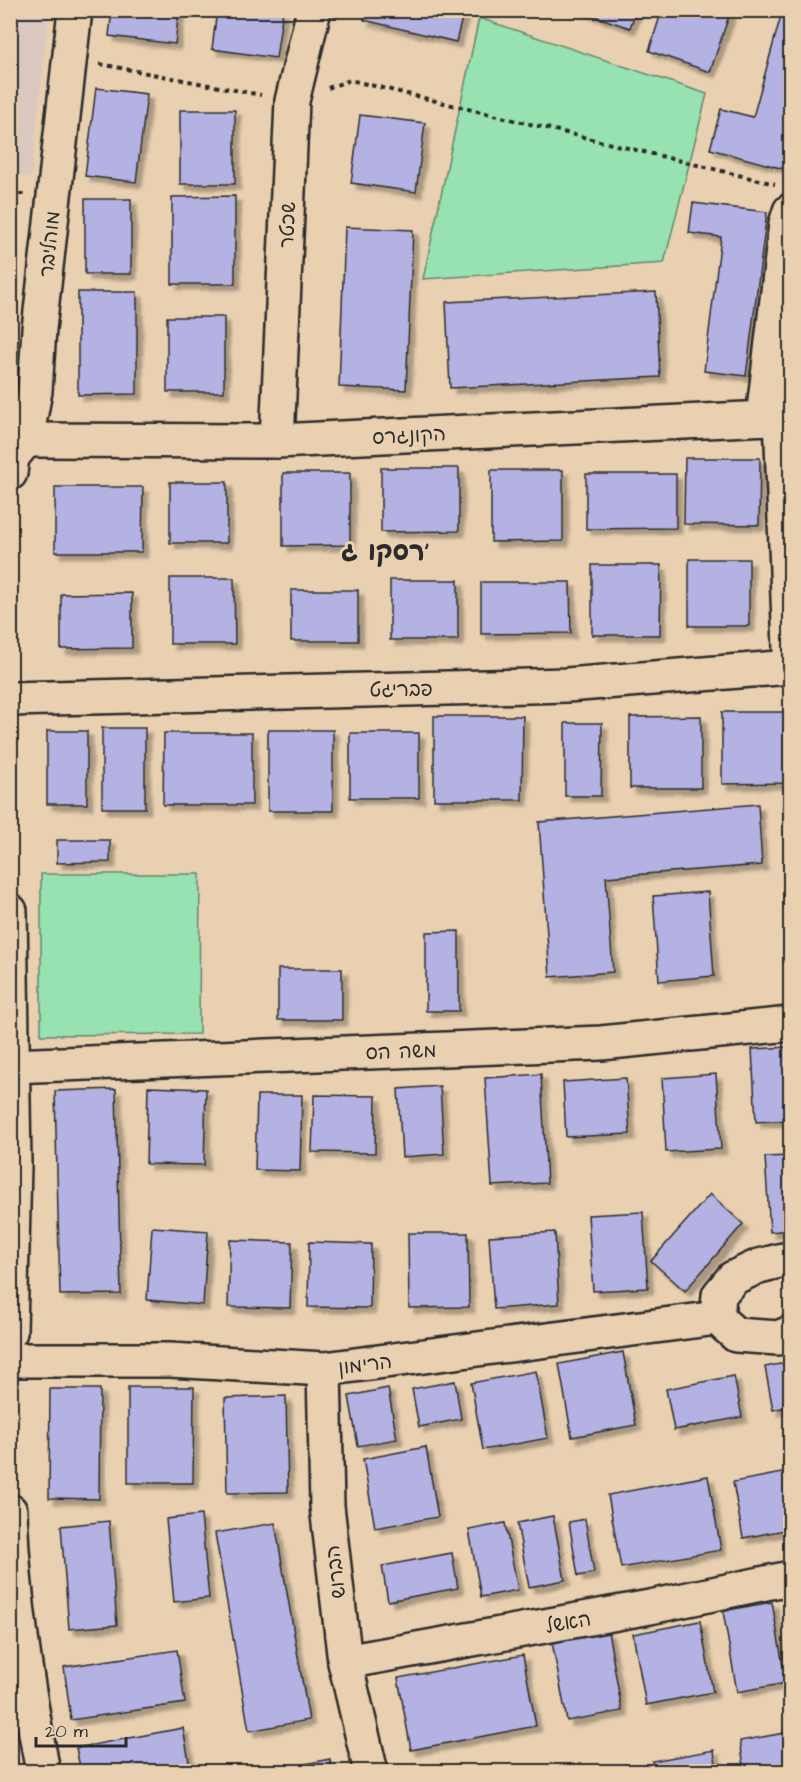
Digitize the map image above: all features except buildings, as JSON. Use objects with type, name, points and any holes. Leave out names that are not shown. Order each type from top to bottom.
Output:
[{"type":"street","name":"מוהליבר","points":[[15,457],[35,391],[39,329],[75,10]]},
{"type":"street","name":"שכטר","points":[[277,441],[292,101],[314,10]]},
{"type":"street","points":[[785,198],[786,224],[778,417],[790,649]]},
{"type":"street","name":"הקונגרס","points":[[15,457],[277,441],[778,417]]},
{"type":"street","name":"פבריגט","points":[[10,699],[567,685],[790,667]]},
{"type":"street","points":[[10,911],[14,1165],[10,1332]]},
{"type":"street","name":"משה הס","points":[[12,1066],[601,1043],[790,1024]]},
{"type":"street","points":[[790,1263],[783,1260],[759,1266],[733,1278],[719,1294],[717,1318],[736,1335],[778,1338],[790,1333]]},
{"type":"street","name":"הרימון","points":[[10,1360],[170,1360],[324,1369],[717,1318]]},
{"type":"street","name":"הברוש","points":[[324,1369],[327,1506],[345,1662],[371,1772]]},
{"type":"street","points":[[10,1511],[13,1570],[30,1703],[43,1772]]},
{"type":"street","name":"האשל","points":[[345,1662],[650,1607],[790,1578]]},
{"type":"path","points":[[70,58],[292,101],[350,80],[785,198]]},
{"type":"shaded area","points":[[10,11],[49,11],[31,177],[11,175]]},
{"type":"green space","points":[[479,18],[707,94],[664,263],[423,279]]},
{"type":"green space","points":[[41,874],[200,874],[199,1034],[41,1035]]},
{"type":"district","name":"רסקו ג'","points":[[385,551]]}]
